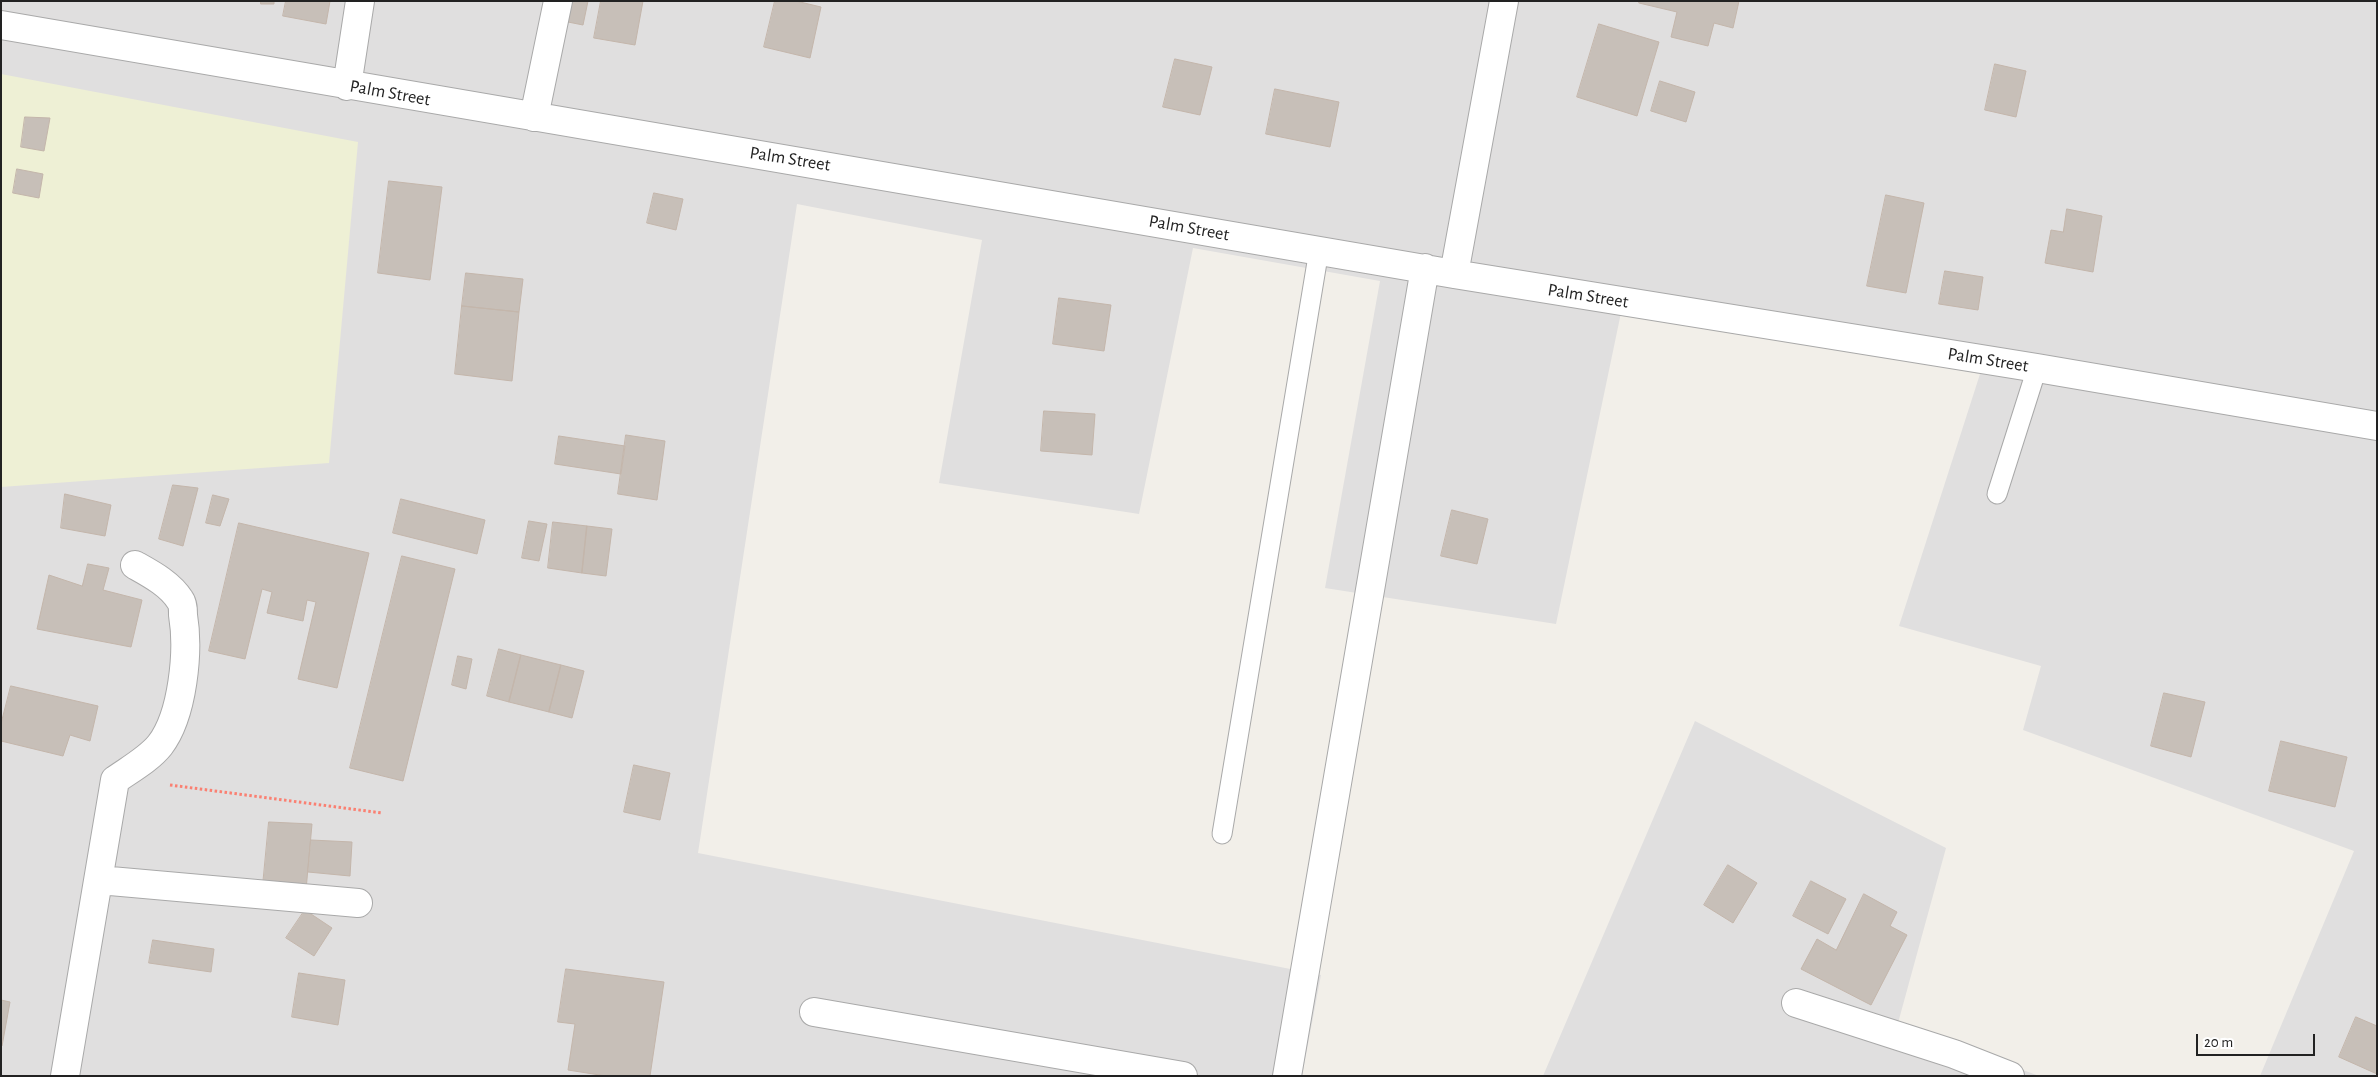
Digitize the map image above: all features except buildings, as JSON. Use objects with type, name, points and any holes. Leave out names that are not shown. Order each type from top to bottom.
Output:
[{"type":"street","points":[[347,86],[360,1]]},
{"type":"street","points":[[534,117],[558,1]]},
{"type":"street","points":[[1454,274],[1504,1]]},
{"type":"street","name":"Palm Street","points":[[1,25],[347,86],[824,164],[1454,274],[2037,368],[2377,426]]},
{"type":"street","points":[[1287,1076],[1425,268]]},
{"type":"street","points":[[65,1076],[115,780],[159,746],[166,735],[177,703],[186,657],[186,630],[181,601],[159,578],[135,565]]},
{"type":"street","points":[[99,880],[358,903]]},
{"type":"street","points":[[1796,1003],[1954,1054],[2010,1076]]},
{"type":"street","points":[[814,1012],[1183,1076]]},
{"type":"lane","points":[[1222,834],[1319,250]]},
{"type":"lane","points":[[1997,494],[2037,368]]},
{"type":"path","points":[[115,780],[188,786],[382,813]]},
{"type":"shaded area","points":[[1,1],[2377,1],[2377,1076],[2260,1076],[2354,851],[2023,730],[2041,666],[1899,626],[1980,374],[1622,308],[1556,624],[1325,588],[1380,281],[1193,248],[1139,514],[939,483],[982,240],[797,204],[698,853],[1321,975],[1302,1076],[1,1076]]},
{"type":"shaded area","points":[[1695,721],[1946,848],[1898,1023],[2039,1076],[1543,1076]]},
{"type":"green space","points":[[1,74],[358,142],[329,463],[1,487]]}]
